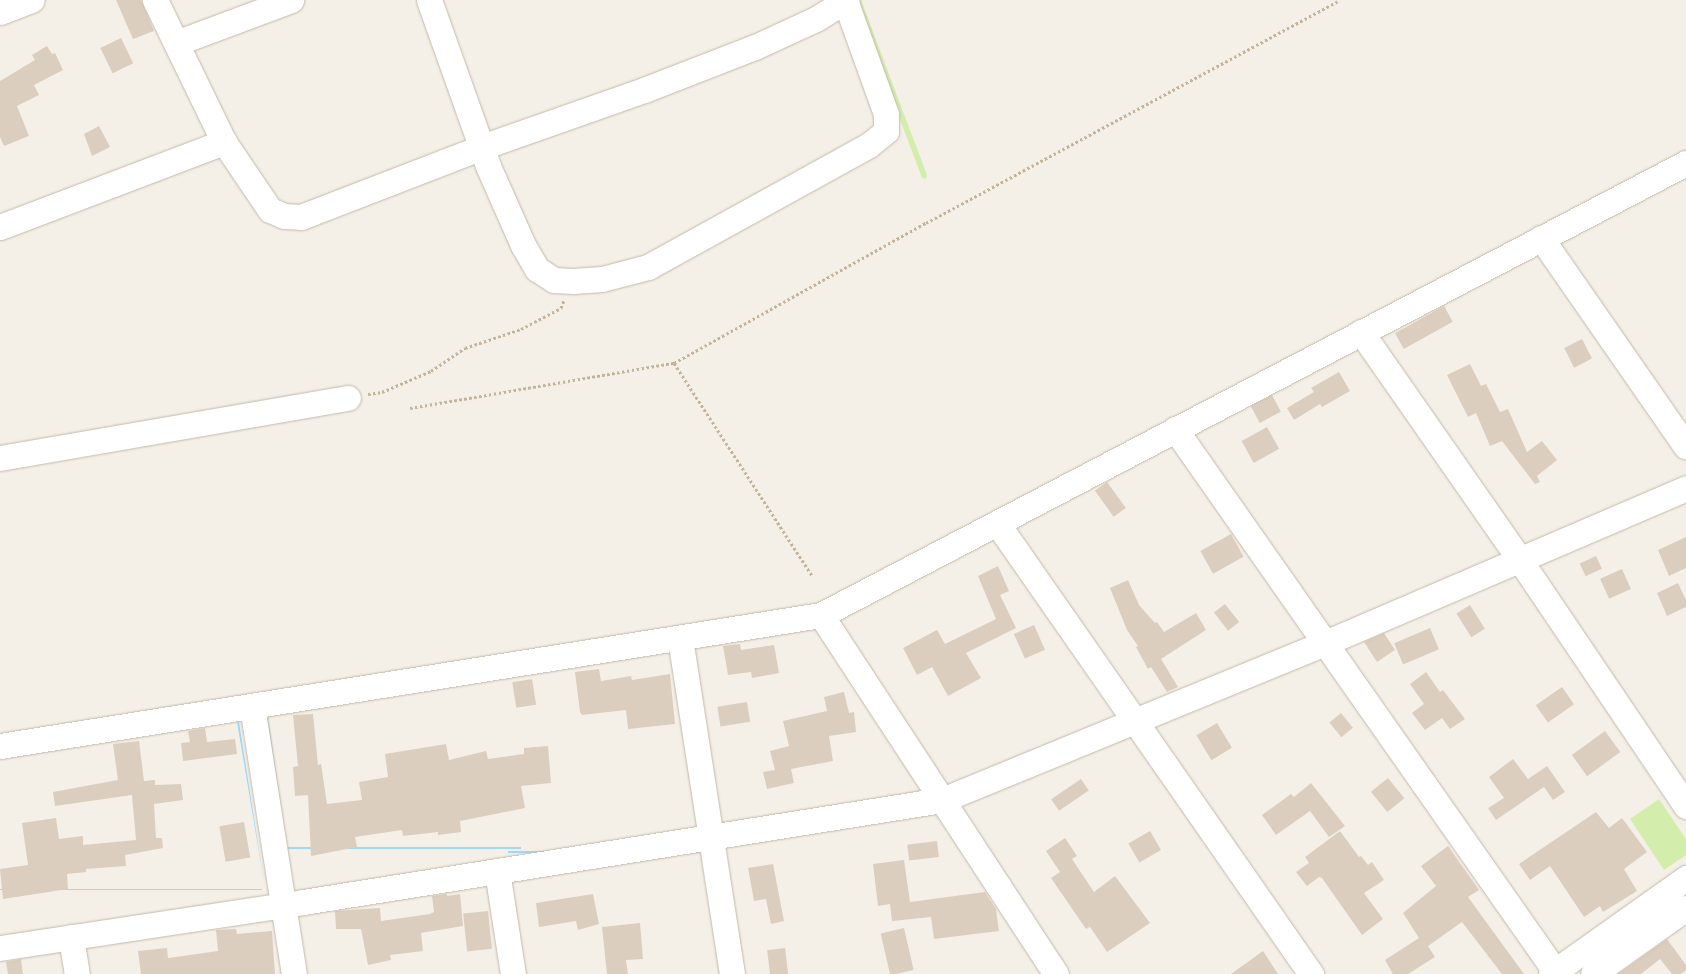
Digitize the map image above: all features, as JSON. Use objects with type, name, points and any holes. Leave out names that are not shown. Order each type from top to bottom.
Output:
[{"type":"street","points":[[0,12],[32,0]]},
{"type":"street","points":[[155,0],[224,142],[270,210],[284,216],[301,217],[482,148],[644,90],[755,47],[816,19],[846,0],[886,114],[886,130],[869,145],[648,267],[602,279],[573,282],[554,280],[537,269],[519,237],[482,148],[430,0]]},
{"type":"street","points":[[176,43],[291,0]]},
{"type":"street","points":[[0,227],[224,142]]},
{"type":"street","points":[[0,746],[821,615],[1686,163]]},
{"type":"street","points":[[1542,238],[1686,447]]},
{"type":"street","points":[[1361,332],[1520,560],[1686,806]]},
{"type":"street","points":[[0,458],[348,398]]},
{"type":"street","points":[[1174,429],[1554,973],[1686,878]]},
{"type":"street","points":[[0,948],[284,905],[942,800],[1325,643],[1686,488]]},
{"type":"street","points":[[997,523],[1311,974]]},
{"type":"street","points":[[821,615],[1056,974]]},
{"type":"street","points":[[680,638],[732,974]]},
{"type":"street","points":[[252,706],[294,974]]},
{"type":"street","points":[[497,871],[513,974]]},
{"type":"street","points":[[1592,974],[1686,908]]},
{"type":"street","points":[[71,937],[77,974]]},
{"type":"path","points":[[410,408],[674,364],[934,218],[1340,0]]},
{"type":"path","points":[[348,398],[382,392],[431,371],[465,348],[521,328],[561,308],[573,282]]},
{"type":"path","points":[[674,364],[813,577]]},
{"type":"green space","points":[[855,0],[861,0],[927,175],[926,179],[922,178]]},
{"type":"green space","points":[[1659,799],[1686,839],[1686,855],[1664,870],[1630,819]]},
{"type":"water","points":[[267,717],[268,717],[292,881]]},
{"type":"water","points":[[237,722],[239,722],[265,888]]},
{"type":"water","points":[[288,847],[521,847],[521,849],[288,849]]},
{"type":"water","points":[[508,851],[700,851],[700,853],[508,853]]},
{"type":"water","points":[[0,889],[262,889],[0,890]]},
{"type":"building","points":[[116,0],[141,0],[154,31],[133,39]]},
{"type":"building","points":[[121,38],[133,63],[113,73],[100,48]]},
{"type":"building","points":[[47,46],[52,54],[55,53],[63,70],[34,85],[39,95],[17,106],[29,136],[4,146],[0,137],[0,81],[35,60],[32,55]]},
{"type":"building","points":[[99,126],[110,147],[92,156],[84,134]]},
{"type":"building","points":[[1444,306],[1453,322],[1404,349],[1395,333]]},
{"type":"building","points":[[1582,339],[1592,359],[1574,368],[1564,348]]},
{"type":"building","points":[[1470,364],[1481,386],[1486,384],[1500,412],[1508,409],[1527,452],[1542,441],[1557,460],[1537,476],[1540,482],[1535,484],[1502,441],[1490,446],[1476,413],[1468,417],[1447,375]]},
{"type":"building","points":[[1339,372],[1350,391],[1322,407],[1320,404],[1294,420],[1287,408],[1314,392],[1311,388]]},
{"type":"building","points":[[1272,395],[1281,412],[1260,423],[1251,406]]},
{"type":"building","points":[[1267,427],[1279,449],[1254,463],[1242,441]]},
{"type":"building","points":[[1107,482],[1126,508],[1114,517],[1095,491]]},
{"type":"building","points":[[1231,534],[1244,557],[1213,574],[1200,551]]},
{"type":"building","points":[[1686,537],[1686,568],[1669,576],[1658,550]]},
{"type":"building","points":[[1596,556],[1602,569],[1586,576],[1580,564]]},
{"type":"building","points":[[998,566],[1009,591],[1000,595],[1016,628],[966,653],[981,678],[948,696],[932,667],[917,675],[903,648],[937,630],[945,644],[996,619],[978,576]]},
{"type":"building","points":[[1622,569],[1631,589],[1609,599],[1600,579]]},
{"type":"building","points":[[1128,580],[1139,605],[1155,623],[1157,622],[1164,632],[1196,613],[1206,630],[1161,659],[1178,687],[1167,692],[1151,667],[1148,669],[1136,647],[1138,646],[1127,630],[1110,588]]},
{"type":"building","points":[[1678,583],[1686,600],[1686,607],[1667,616],[1657,593]]},
{"type":"building","points":[[1225,604],[1239,622],[1228,631],[1214,613]]},
{"type":"building","points":[[1470,605],[1485,629],[1471,637],[1456,613]]},
{"type":"building","points":[[1034,625],[1045,650],[1025,659],[1014,634]]},
{"type":"building","points":[[1430,628],[1439,649],[1403,664],[1394,643]]},
{"type":"building","points":[[1384,633],[1395,650],[1377,662],[1364,642]]},
{"type":"building","points":[[740,644],[741,650],[774,645],[779,673],[752,678],[751,672],[728,675],[723,646]]},
{"type":"building","points":[[599,669],[601,681],[631,676],[632,680],[670,674],[675,724],[628,729],[626,710],[582,715],[575,672]]},
{"type":"building","points":[[1426,672],[1440,692],[1443,690],[1465,719],[1450,729],[1442,718],[1425,730],[1412,713],[1424,704],[1410,684]]},
{"type":"building","points":[[532,679],[536,705],[516,708],[512,682]]},
{"type":"building","points":[[1562,687],[1574,704],[1548,723],[1536,705]]},
{"type":"building","points":[[844,692],[849,713],[854,712],[856,732],[829,736],[833,761],[791,769],[794,783],[767,789],[763,772],[775,770],[770,751],[789,746],[783,721],[827,711],[824,697]]},
{"type":"building","points":[[747,702],[750,722],[720,726],[717,707]]},
{"type":"building","points":[[1341,713],[1353,728],[1341,737],[1329,722]]},
{"type":"building","points":[[313,714],[318,765],[321,764],[327,804],[362,800],[359,782],[388,777],[385,754],[446,744],[449,760],[486,751],[488,759],[524,754],[524,748],[548,746],[551,783],[521,786],[525,808],[460,821],[461,832],[438,835],[438,832],[403,836],[402,830],[355,837],[357,847],[311,856],[308,795],[295,796],[293,767],[298,766],[293,715]]},
{"type":"building","points":[[1217,723],[1232,748],[1211,760],[1196,735]]},
{"type":"building","points":[[205,728],[207,742],[235,739],[237,754],[183,761],[181,743],[190,742],[188,731]]},
{"type":"building","points":[[1605,731],[1620,752],[1587,776],[1572,755]]},
{"type":"building","points":[[139,741],[144,781],[155,780],[155,785],[181,784],[183,800],[154,804],[156,838],[162,838],[163,848],[125,855],[126,866],[86,869],[86,872],[67,874],[68,889],[3,899],[0,869],[28,865],[22,823],[56,818],[59,839],[83,836],[83,845],[136,840],[132,795],[55,806],[53,792],[118,780],[113,744]]},
{"type":"building","points":[[1513,759],[1528,779],[1547,766],[1565,792],[1553,800],[1544,787],[1496,820],[1488,808],[1504,798],[1489,777]]},
{"type":"building","points":[[1388,778],[1404,798],[1387,812],[1371,792]]},
{"type":"building","points":[[1081,779],[1089,791],[1059,811],[1051,799]]},
{"type":"building","points":[[1311,783],[1345,826],[1329,837],[1310,811],[1276,835],[1262,815],[1291,794],[1294,797]]},
{"type":"building","points":[[1596,812],[1609,828],[1622,818],[1647,852],[1624,869],[1637,891],[1603,912],[1600,906],[1584,917],[1550,866],[1530,880],[1519,864]]},
{"type":"building","points":[[244,822],[250,857],[226,862],[219,826]]},
{"type":"building","points":[[1150,831],[1161,850],[1139,863],[1128,844]]},
{"type":"building","points":[[1340,831],[1359,857],[1361,856],[1368,865],[1372,862],[1384,880],[1364,893],[1383,919],[1362,935],[1322,878],[1319,877],[1307,886],[1296,872],[1309,863],[1305,857]]},
{"type":"building","points":[[1065,838],[1077,856],[1072,859],[1094,892],[1115,876],[1150,923],[1107,952],[1090,927],[1086,929],[1051,878],[1060,872],[1046,851]]},
{"type":"building","points":[[937,841],[939,857],[909,861],[907,845]]},
{"type":"building","points":[[1448,846],[1479,890],[1468,897],[1524,974],[1502,974],[1462,922],[1428,946],[1435,957],[1408,974],[1393,974],[1385,960],[1419,938],[1403,913],[1436,886],[1421,866]]},
{"type":"building","points":[[904,860],[910,902],[985,892],[996,909],[999,931],[934,939],[931,917],[892,921],[890,904],[878,906],[873,864]]},
{"type":"building","points":[[773,864],[784,921],[771,924],[766,899],[754,901],[748,868]]},
{"type":"building","points":[[447,894],[447,896],[460,894],[463,926],[421,933],[423,951],[390,955],[391,960],[368,965],[361,929],[336,929],[335,911],[380,908],[381,921],[430,914],[434,912],[432,896]]},
{"type":"building","points":[[593,894],[599,924],[578,930],[576,921],[539,927],[536,903]]},
{"type":"building","points":[[488,911],[492,949],[467,951],[463,914]]},
{"type":"building","points":[[640,923],[643,959],[626,960],[628,974],[607,974],[602,927]]},
{"type":"building","points":[[904,928],[914,970],[890,974],[881,933]]},
{"type":"building","points":[[236,929],[237,934],[272,931],[275,974],[141,974],[138,951],[167,948],[168,958],[218,951],[216,930]]},
{"type":"building","points":[[1667,939],[1686,965],[1686,970],[1681,974],[1672,974],[1660,959],[1641,974],[1618,974]]},
{"type":"building","points":[[785,948],[788,974],[770,974],[767,950]]},
{"type":"building","points":[[1263,951],[1278,974],[1231,974]]},
{"type":"building","points":[[21,959],[23,974],[8,974],[6,962]]}]
